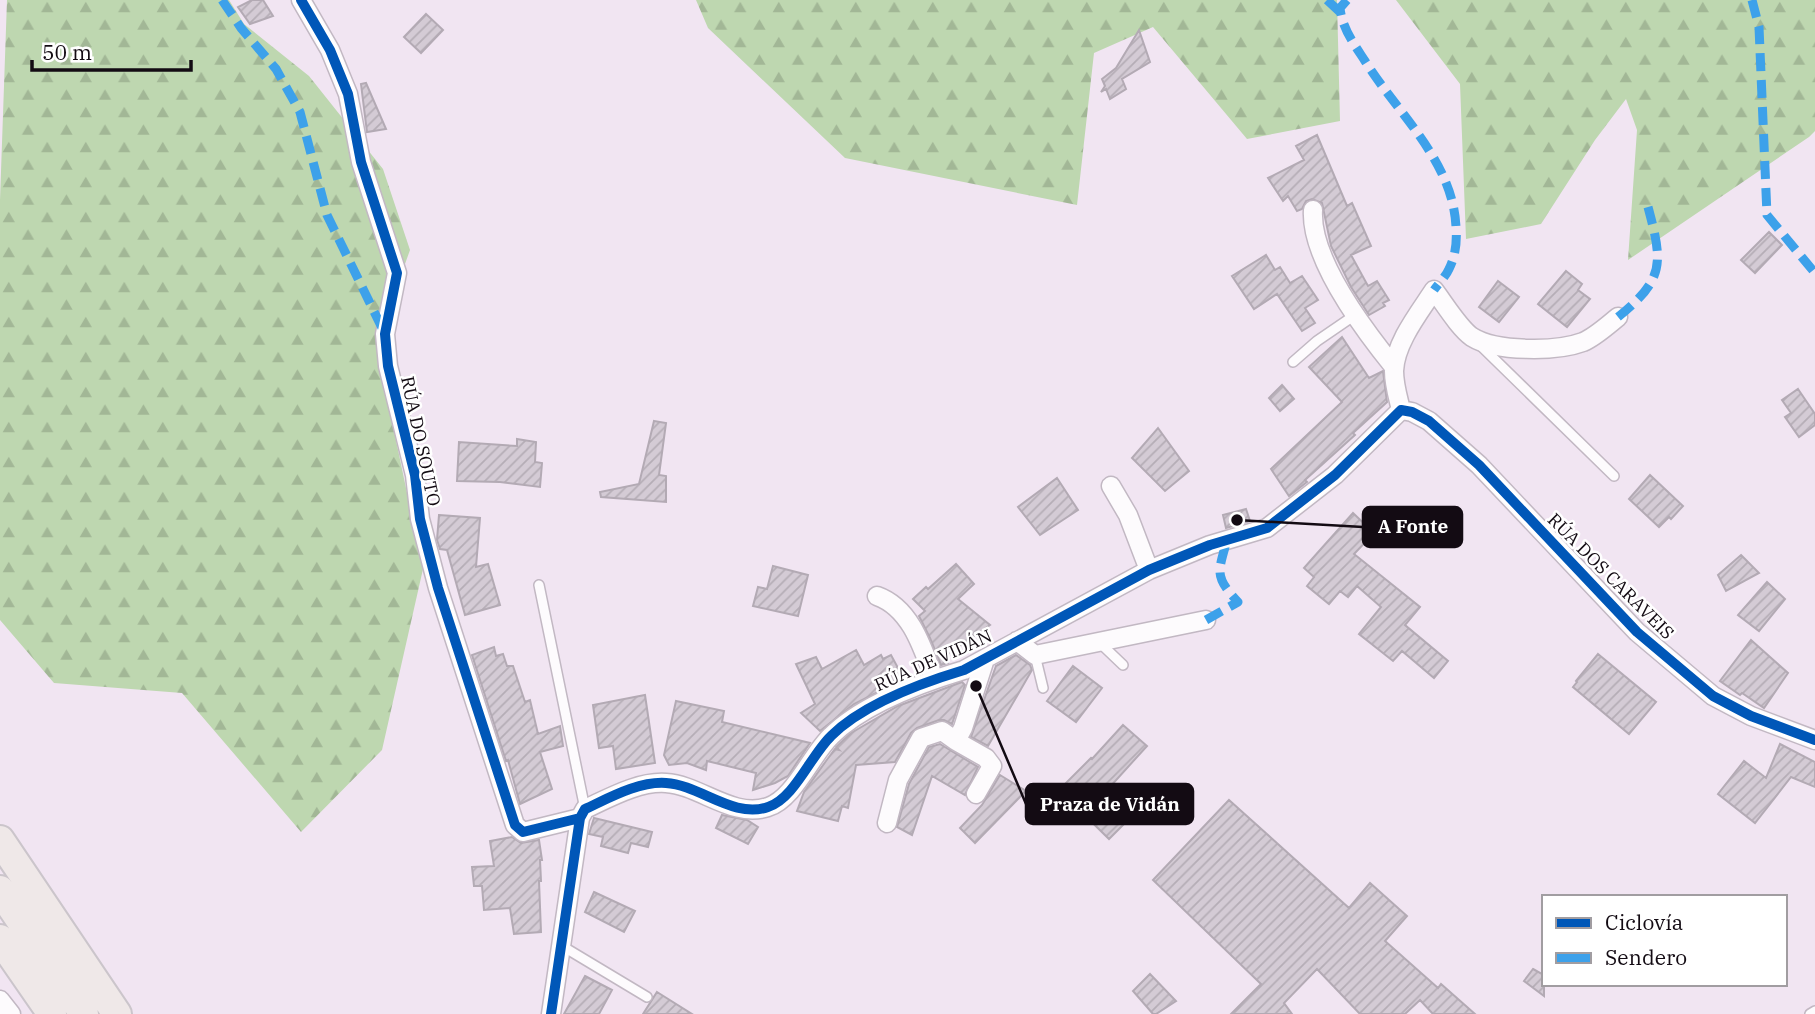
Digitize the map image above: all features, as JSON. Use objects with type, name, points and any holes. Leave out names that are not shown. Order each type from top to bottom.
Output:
[{"type":"main road","points":[[0,840],[117,1014]]},
{"type":"main road","points":[[0,890],[85,1014]]},
{"type":"main road","points":[[0,939],[51,1014]]},
{"type":"street","name":"RÚA DO SOUTO","points":[[301,0],[330,50],[348,94],[361,162],[397,273],[384,334],[388,366],[415,475],[420,519],[441,600],[514,825],[523,832],[582,813]]},
{"type":"street","points":[[1313,210],[1312,226],[1321,252],[1342,295],[1394,367]]},
{"type":"street","points":[[1401,410],[1394,367],[1406,337],[1434,290],[1470,336],[1486,343],[1535,349],[1563,347],[1585,341],[1618,317]]},
{"type":"street","name":"RÚA DE VIDÁN","points":[[582,813],[639,787],[665,783],[744,810],[771,806],[785,797],[832,735],[877,704],[934,679],[964,670],[1149,570],[1210,545],[1267,528],[1335,475],[1401,410]]},
{"type":"street","name":"RÚA DOS CARAVEIS","points":[[1401,410],[1412,412],[1429,421],[1479,465],[1637,632],[1713,696],[1751,716],[1815,740]]},
{"type":"street","points":[[1111,486],[1128,515],[1149,570]]},
{"type":"street","name":"RÚA DE VIDÁN","points":[[877,596],[886,599],[903,612],[923,648],[934,679]]},
{"type":"street","points":[[1017,641],[1035,655],[1206,620]]},
{"type":"street","points":[[956,741],[963,728],[985,659]]},
{"type":"street","points":[[887,823],[898,780],[921,738],[942,731],[986,758],[992,766],[976,794]]},
{"type":"street","points":[[551,1014],[582,813]]},
{"type":"street","points":[[0,1000],[10,1014]]},
{"type":"lane","points":[[1293,362],[1356,314]]},
{"type":"lane","points":[[1470,336],[1614,477]]},
{"type":"lane","points":[[539,585],[582,813]]},
{"type":"lane","points":[[1098,642],[1123,665]]},
{"type":"lane","points":[[1035,655],[1043,688]]},
{"type":"lane","points":[[562,946],[647,997]]},
{"type":"lane","points":[[1810,1014],[1815,1011]]},
{"type":"green space","points":[[7,0],[229,0],[244,24],[309,76],[383,169],[410,250],[376,345],[423,569],[382,750],[301,832],[182,693],[54,683],[0,620],[0,200]]},
{"type":"green space","points":[[696,0],[1337,0],[1340,121],[1247,139],[1153,27],[1094,53],[1077,205],[845,158],[708,28]]},
{"type":"green space","points":[[1396,0],[1815,0],[1815,131],[1628,260],[1637,130],[1626,99],[1595,140],[1541,224],[1466,239],[1460,84]]},
{"type":"building","points":[[252,0],[263,0],[273,16],[250,24],[238,7]]},
{"type":"building","points":[[426,14],[443,30],[421,53],[404,37]]},
{"type":"building","points":[[1139,30],[1150,62],[1122,79],[1126,89],[1110,99],[1106,89],[1101,92],[1105,86],[1102,79],[1116,68]]},
{"type":"building","points":[[366,83],[386,129],[367,132],[361,84]]},
{"type":"building","points":[[1317,135],[1347,206],[1352,203],[1371,246],[1351,255],[1368,286],[1377,281],[1389,300],[1383,303],[1385,306],[1369,315],[1351,287],[1331,246],[1322,203],[1312,199],[1306,201],[1302,209],[1297,211],[1288,196],[1283,201],[1268,178],[1304,160],[1296,146]]},
{"type":"building","points":[[1769,232],[1782,245],[1755,273],[1741,260]]},
{"type":"building","points":[[1266,255],[1275,270],[1280,267],[1290,283],[1302,276],[1318,300],[1305,308],[1315,323],[1302,331],[1277,294],[1254,309],[1232,276]]},
{"type":"building","points":[[1566,271],[1582,284],[1578,290],[1590,299],[1567,327],[1538,304]]},
{"type":"building","points":[[1498,281],[1519,297],[1499,322],[1479,307]]},
{"type":"building","points":[[1342,337],[1369,378],[1383,371],[1387,402],[1305,480],[1307,482],[1289,496],[1271,469],[1342,402],[1309,367]]},
{"type":"building","points":[[1282,385],[1294,399],[1280,411],[1269,398]]},
{"type":"building","points":[[1798,389],[1815,414],[1815,425],[1799,437],[1785,417],[1791,413],[1782,400]]},
{"type":"building","points":[[654,421],[666,423],[659,475],[666,476],[666,502],[601,497],[600,492],[639,484]]},
{"type":"building","points":[[1158,428],[1189,471],[1165,491],[1132,458]]},
{"type":"building","points":[[517,439],[536,442],[535,462],[542,463],[540,487],[500,482],[457,481],[459,442],[517,446]]},
{"type":"building","points":[[1650,475],[1683,506],[1659,527],[1629,499]]},
{"type":"building","points":[[1057,478],[1078,510],[1040,535],[1018,507]]},
{"type":"building","points":[[1246,509],[1250,521],[1226,528],[1223,515]]},
{"type":"building","points":[[1353,513],[1374,533],[1354,554],[1420,607],[1405,625],[1448,661],[1434,678],[1402,651],[1393,661],[1359,634],[1381,607],[1357,586],[1348,597],[1340,591],[1329,604],[1307,586],[1314,577],[1304,568]]},
{"type":"building","points":[[439,515],[480,518],[476,567],[488,564],[500,605],[465,615],[447,550],[440,549],[437,540]]},
{"type":"building","points":[[1741,555],[1759,573],[1726,591],[1718,575]]},
{"type":"building","points":[[956,564],[974,584],[958,599],[990,625],[944,657],[948,663],[941,665],[919,616],[925,611],[913,599]]},
{"type":"building","points":[[773,566],[808,575],[798,616],[753,606],[758,587],[767,589]]},
{"type":"building","points":[[1767,582],[1785,599],[1759,631],[1738,615]]},
{"type":"building","points":[[1751,640],[1788,673],[1764,708],[1720,681]]},
{"type":"building","points":[[494,647],[496,656],[503,654],[507,666],[513,666],[525,702],[530,700],[538,734],[560,726],[563,746],[540,752],[552,789],[520,804],[472,655]]},
{"type":"building","points":[[856,650],[864,665],[881,655],[883,659],[891,655],[904,679],[854,704],[820,731],[801,713],[815,704],[796,664],[816,657],[822,669]]},
{"type":"building","points":[[1598,654],[1656,702],[1629,734],[1573,687]]},
{"type":"building","points":[[1016,655],[1030,665],[1032,670],[988,746],[971,737],[996,666]]},
{"type":"building","points":[[1073,666],[1102,688],[1076,722],[1047,701]]},
{"type":"building","points":[[962,682],[965,685],[952,724],[939,720],[917,728],[911,733],[895,762],[856,765],[848,808],[842,806],[838,821],[797,811],[804,792],[835,749],[839,750],[836,747],[851,733],[898,706]]},
{"type":"building","points":[[645,695],[655,763],[616,769],[613,746],[599,748],[593,705]]},
{"type":"building","points":[[676,701],[724,711],[722,722],[810,743],[788,776],[753,790],[756,773],[707,761],[706,770],[687,763],[669,765],[664,755]]},
{"type":"building","points":[[1123,725],[1147,746],[1108,789],[1134,814],[1109,839],[1059,790]]},
{"type":"building","points":[[940,744],[978,767],[965,795],[932,776],[912,835],[897,827],[909,784],[929,747]]},
{"type":"building","points":[[1780,744],[1815,762],[1815,787],[1791,777],[1755,823],[1718,794],[1744,761],[1766,778]]},
{"type":"building","points":[[1000,775],[1026,791],[975,843],[960,828],[982,805]]},
{"type":"building","points":[[1229,800],[1349,908],[1370,883],[1407,916],[1385,941],[1438,988],[1441,984],[1475,1014],[1433,1014],[1420,1000],[1405,1014],[1360,1014],[1317,969],[1284,1003],[1292,1014],[1231,1014],[1261,984],[1153,880]]},
{"type":"building","points":[[722,815],[747,820],[758,827],[748,844],[716,828]]},
{"type":"building","points":[[594,818],[652,832],[648,847],[631,843],[628,853],[601,846],[603,837],[589,834]]},
{"type":"building","points":[[512,837],[521,843],[539,840],[542,860],[539,881],[541,932],[514,934],[510,908],[484,910],[482,886],[474,886],[472,867],[494,866],[490,841]]},
{"type":"building","points":[[594,892],[635,911],[624,932],[585,912]]},
{"type":"building","points":[[1533,969],[1542,974],[1544,996],[1524,981]]},
{"type":"building","points":[[1150,974],[1176,1001],[1156,1014],[1153,1014],[1133,991]]},
{"type":"building","points":[[585,976],[612,990],[599,1014],[564,1014]]},
{"type":"building","points":[[657,992],[692,1014],[643,1014]]},
{"type":"marked path","points":[[222,0],[241,28],[276,69],[300,112],[327,215],[385,334]]},
{"type":"marked path","points":[[1327,0],[1341,13]]},
{"type":"marked path","points":[[1347,0],[1340,8],[1349,36],[1435,159],[1453,203],[1455,253],[1448,272],[1434,290]]},
{"type":"marked path","points":[[1752,0],[1759,27],[1767,215],[1815,273]]},
{"type":"marked path","points":[[1618,317],[1645,292],[1656,269],[1656,242],[1648,207]]},
{"type":"marked path","points":[[1206,620],[1238,602],[1225,586],[1220,574],[1227,540]]},
{"type":"cycle path","points":[[301,0],[330,50],[348,94],[361,162],[397,273],[385,334],[388,366],[415,475],[420,519],[438,588],[515,825],[523,832],[580,818]]},
{"type":"cycle path","points":[[551,1014],[580,818],[585,809],[624,791],[656,783],[679,785],[742,809],[768,807],[794,786],[831,736],[859,714],[911,688],[964,670],[1149,570],[1210,545],[1267,528],[1335,475],[1401,410],[1412,412],[1429,421],[1479,465],[1637,632],[1713,696],[1751,716],[1815,740]]},
{"type":"place","name":"A Fonte","points":[[1237,520]]},
{"type":"place","name":"Praza de Vidán","points":[[976,686]]}]
